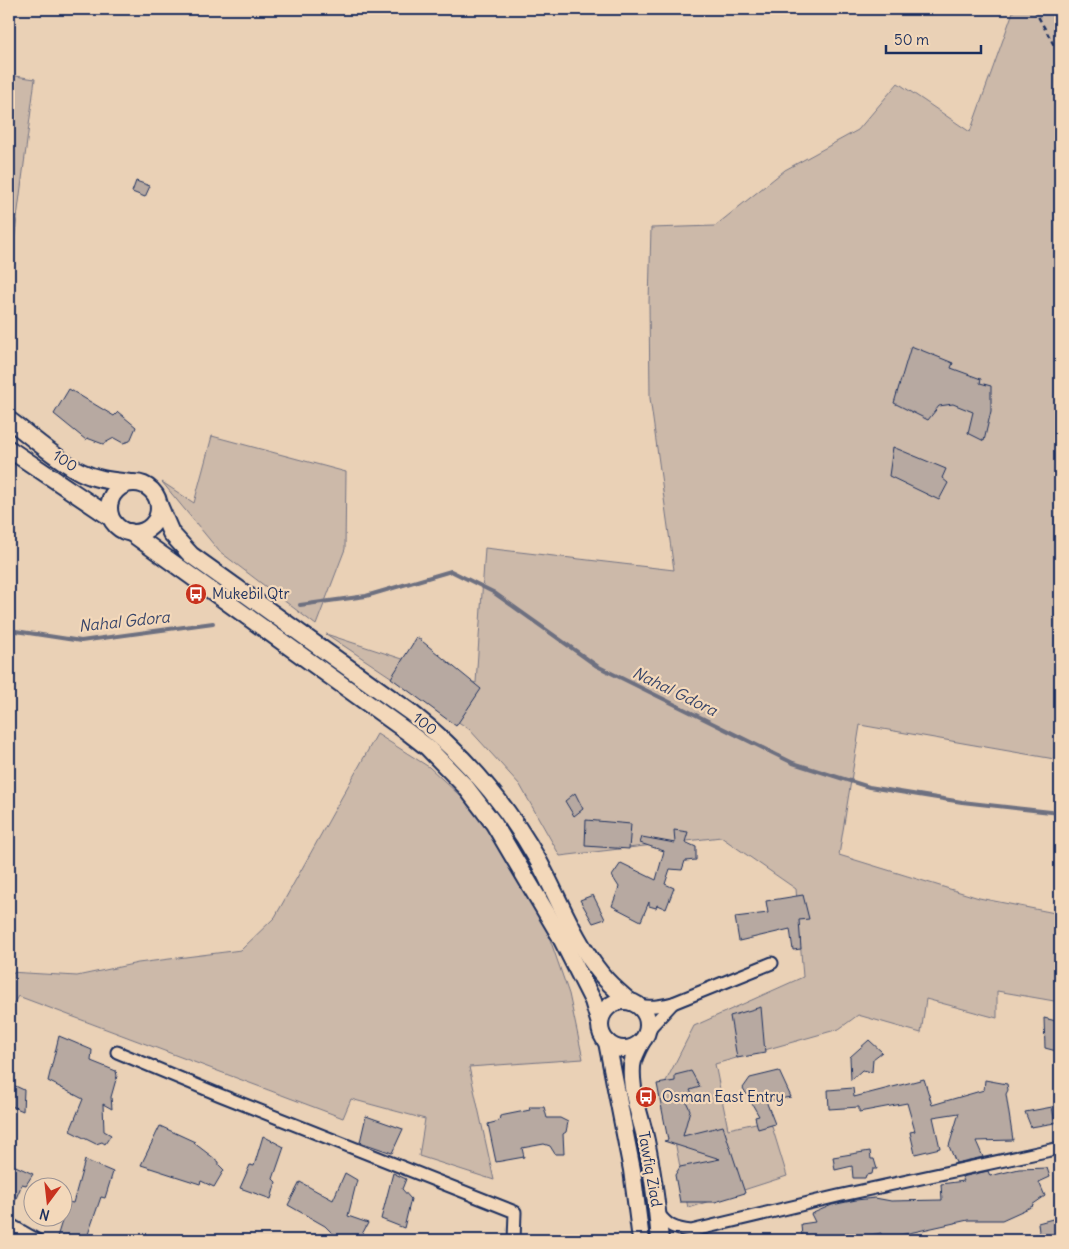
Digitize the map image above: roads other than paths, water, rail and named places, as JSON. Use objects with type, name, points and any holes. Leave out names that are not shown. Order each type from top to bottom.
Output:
[{"type":"main road","name":"100","points":[[9,420],[81,472],[95,477],[130,483]]},
{"type":"main road","name":"100","points":[[9,449],[110,517]]},
{"type":"main road","points":[[130,483],[139,483],[146,486],[152,491],[159,505],[158,514],[150,527],[143,531],[130,532],[119,528],[110,517],[108,506],[110,497],[115,490],[122,485],[130,483]]},
{"type":"main road","name":"100","points":[[159,505],[171,533],[192,555],[434,730],[474,770],[498,798],[524,837],[580,942],[601,974],[611,986],[634,1003]]},
{"type":"main road","name":"100","points":[[130,532],[409,733],[446,765],[466,786],[510,848],[563,942],[593,1001],[600,1024]]},
{"type":"main road","points":[[616,1002],[634,1003],[646,1015],[645,1036],[628,1049],[613,1046],[607,1042],[600,1030],[601,1017],[609,1006],[616,1002]]},
{"type":"main road","name":"Tawfiq Ziad","points":[[645,1036],[634,1056],[633,1085],[646,1142],[658,1213],[660,1240]]},
{"type":"main road","name":"Tawfiq Ziad","points":[[607,1042],[632,1170],[641,1240]]},
{"type":"street","points":[[634,1003],[647,1007],[658,1007],[673,1003],[772,963]]},
{"type":"street","points":[[645,1036],[673,1003]]},
{"type":"street","points":[[117,1052],[514,1212],[514,1240]]},
{"type":"street","points":[[658,1213],[667,1225],[680,1230],[691,1231],[838,1196],[1060,1148]]},
{"type":"street","points":[[9,1224],[37,1240]]},
{"type":"street","points":[[680,1240],[691,1231]]},
{"type":"waterway","name":"Nahal Gdora","points":[[300,605],[366,596],[451,571],[493,592],[597,666],[793,763],[869,787],[962,802],[1060,813]]},
{"type":"waterway","name":"Nahal Gdora","points":[[9,630],[81,641],[213,623]]},
{"type":"place","name":"Mukebil Qtr","points":[[196,594]]},
{"type":"place","name":"Osman East Entry","points":[[646,1097]]}]
